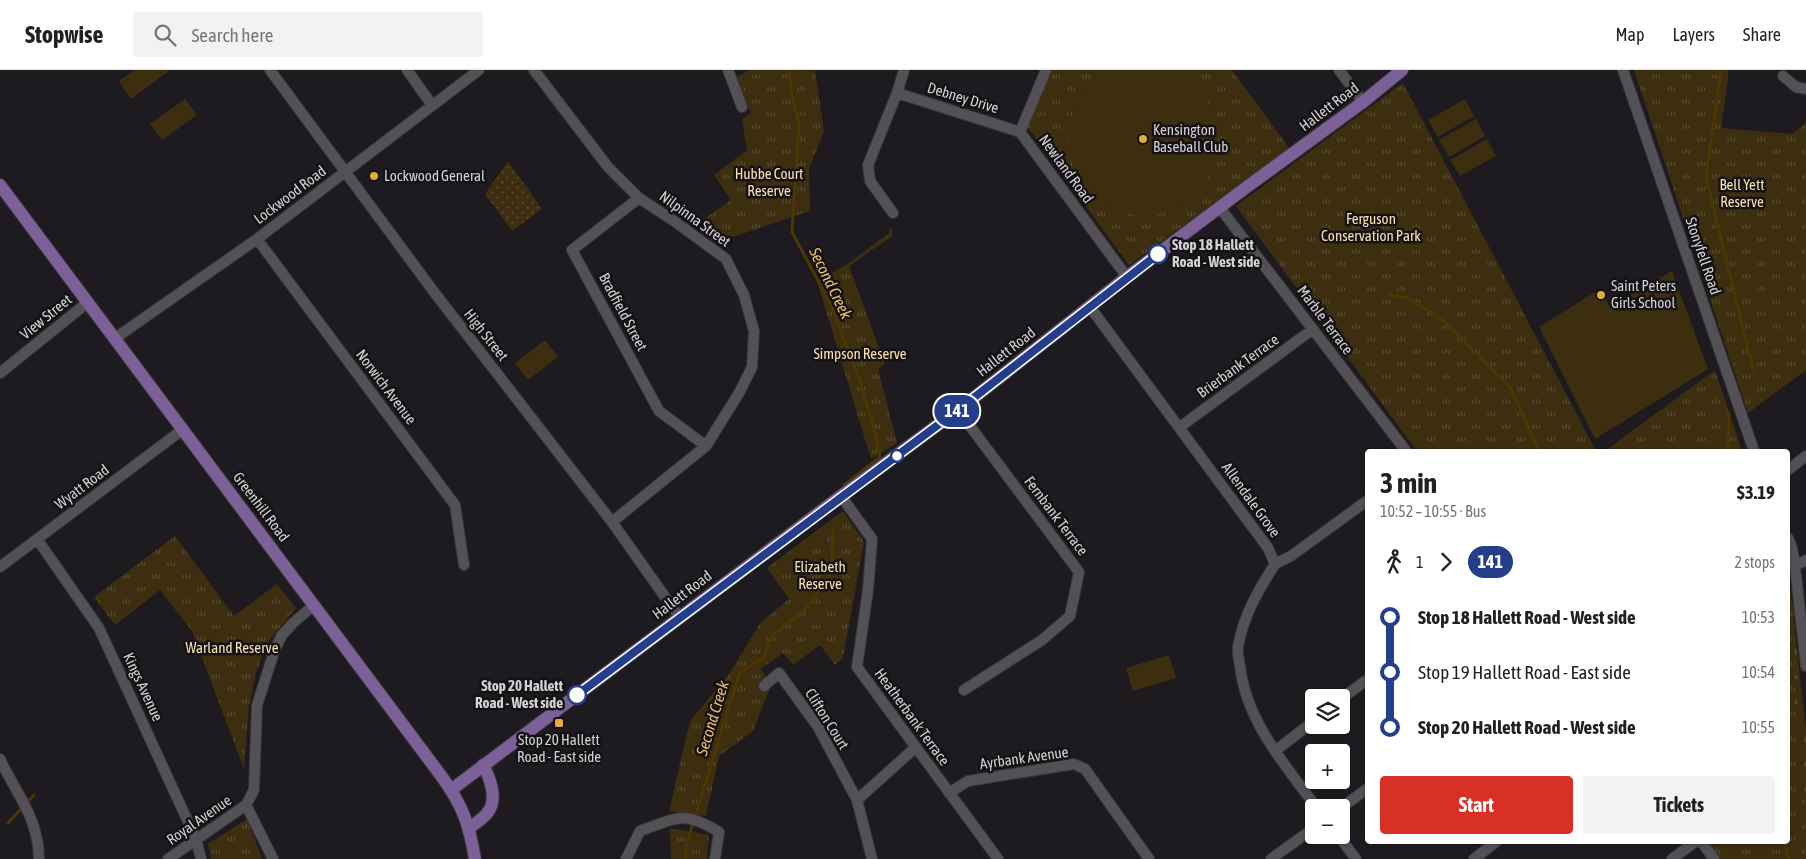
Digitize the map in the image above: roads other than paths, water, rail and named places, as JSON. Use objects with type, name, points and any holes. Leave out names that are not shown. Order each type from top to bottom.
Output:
[{"type":"main road","name":"Hallett Road","points":[[451,790],[958,410],[1128,277],[1363,102],[1402,70]]},
{"type":"main road","name":"Greenhill Road","points":[[0,185],[451,790],[470,828],[475,859]]},
{"type":"main road","points":[[470,828],[489,812],[493,802],[490,777],[484,765]]},
{"type":"street","name":"High Street","points":[[270,70],[434,292],[612,522],[680,618]]},
{"type":"street","points":[[407,70],[432,106]]},
{"type":"street","name":"Lockwood Road","points":[[114,339],[257,239],[479,70]]},
{"type":"street","name":"Nilpinna Street","points":[[534,70],[608,167],[639,198],[674,220],[726,259],[744,295],[754,332],[752,368],[740,393],[706,446],[612,522]]},
{"type":"street","points":[[728,70],[742,107]]},
{"type":"street","points":[[893,213],[870,181],[868,165],[897,94],[904,70]]},
{"type":"street","name":"Newland Road","points":[[1046,70],[1020,132],[1128,277]]},
{"type":"street","points":[[1339,70],[1363,102]]},
{"type":"street","name":"Stonyfell Road","points":[[1623,70],[1753,449]]},
{"type":"street","points":[[1783,76],[1796,87],[1806,89]]},
{"type":"street","name":"Debney Drive","points":[[897,94],[1020,132]]},
{"type":"street","name":"Bradfield Street","points":[[639,198],[572,250],[659,410],[706,446]]},
{"type":"street","name":"Marble Terrace","points":[[1220,208],[1404,449]]},
{"type":"street","name":"Norwich Avenue","points":[[257,239],[455,505],[464,565]]},
{"type":"street","name":"View Street","points":[[0,373],[87,303]]},
{"type":"street","name":"Allendale Grove","points":[[1090,307],[1268,548],[1275,564]]},
{"type":"street","name":"Brierbank Terrace","points":[[1180,427],[1313,329]]},
{"type":"street","name":"Fernbank Terrace","points":[[958,410],[1079,572],[1070,616],[1042,640],[964,690]]},
{"type":"street","name":"Wyatt Road","points":[[0,567],[182,430]]},
{"type":"street","points":[[1790,468],[1806,456]]},
{"type":"street","name":"Heatherbank Terrace","points":[[841,496],[872,539],[868,590],[857,667],[998,859]]},
{"type":"street","points":[[1310,799],[1275,751],[1254,718],[1242,680],[1238,648],[1256,593],[1275,564],[1291,556],[1365,502]]},
{"type":"street","name":"Kings Avenue","points":[[37,539],[99,628],[196,838],[201,859]]},
{"type":"street","points":[[1790,543],[1795,566],[1806,666]]},
{"type":"street","points":[[1795,566],[1806,560]]},
{"type":"street","points":[[273,859],[246,805],[254,790],[257,705],[275,649],[282,635],[293,622],[314,605]]},
{"type":"street","name":"Clifton Court","points":[[764,686],[779,673],[818,727],[857,800],[872,859]]},
{"type":"street","points":[[1350,692],[1365,681]]},
{"type":"street","points":[[1275,751],[1305,728]]},
{"type":"street","points":[[857,800],[916,747]]},
{"type":"street","points":[[0,759],[8,778],[22,799],[37,839],[39,859]]},
{"type":"street","name":"Ayrbank Avenue","points":[[949,793],[968,780],[1074,764],[1085,769],[1149,859]]},
{"type":"street","points":[[1350,801],[1365,790]]},
{"type":"street","name":"Royal Avenue","points":[[168,859],[246,805]]},
{"type":"street","points":[[626,859],[640,831],[676,818],[700,821],[719,832],[715,859]]},
{"type":"street","points":[[1271,859],[1305,834]]},
{"type":"street","points":[[1345,844],[1356,859]]},
{"type":"street","points":[[1474,859],[1493,844]]},
{"type":"street","points":[[1672,859],[1692,844]]},
{"type":"street","points":[[1703,844],[1714,859]]},
{"type":"waterway","name":"Second Creek","points":[[789,70],[791,91],[799,123],[792,232],[830,303],[858,375],[873,425],[880,457],[844,485]]},
{"type":"waterway","points":[[1721,70],[1706,177],[1754,373]]},
{"type":"waterway","points":[[1389,295],[1408,298],[1445,322],[1510,387],[1537,449]]},
{"type":"waterway","points":[[1728,449],[1729,414]]},
{"type":"waterway","name":"Second Creek","points":[[686,859],[686,846],[740,672],[763,658],[773,635],[806,609],[832,572],[833,530]]},
{"type":"waterway","points":[[8,823],[34,795]]},
{"type":"waterway","points":[[1785,844],[1789,859]]},
{"type":"place","name":"Kensington Baseball Club","points":[[1143,139]]},
{"type":"place","name":"Lockwood General","points":[[374,176]]},
{"type":"place","name":"Stop 18 Hallett Road - West side","points":[[1158,254]]},
{"type":"place","name":"Saint Peters Girls School","points":[[1601,295]]},
{"type":"place","name":"Stop 20 Hallett Road - West side","points":[[577,695]]},
{"type":"place","name":"Stop 20 Hallett Road - East side","points":[[559,723]]},
{"type":"park label","name":"Hubbe Court Reserve","points":[[769,182]]},
{"type":"park label","name":"Bell Yett Reserve","points":[[1742,194]]},
{"type":"park label","name":"Ferguson Conservation Park","points":[[1371,228]]},
{"type":"park label","name":"Simpson Reserve","points":[[860,354]]},
{"type":"park label","name":"Elizabeth Reserve","points":[[820,576]]},
{"type":"park label","name":"Warland Reserve","points":[[232,648]]}]
